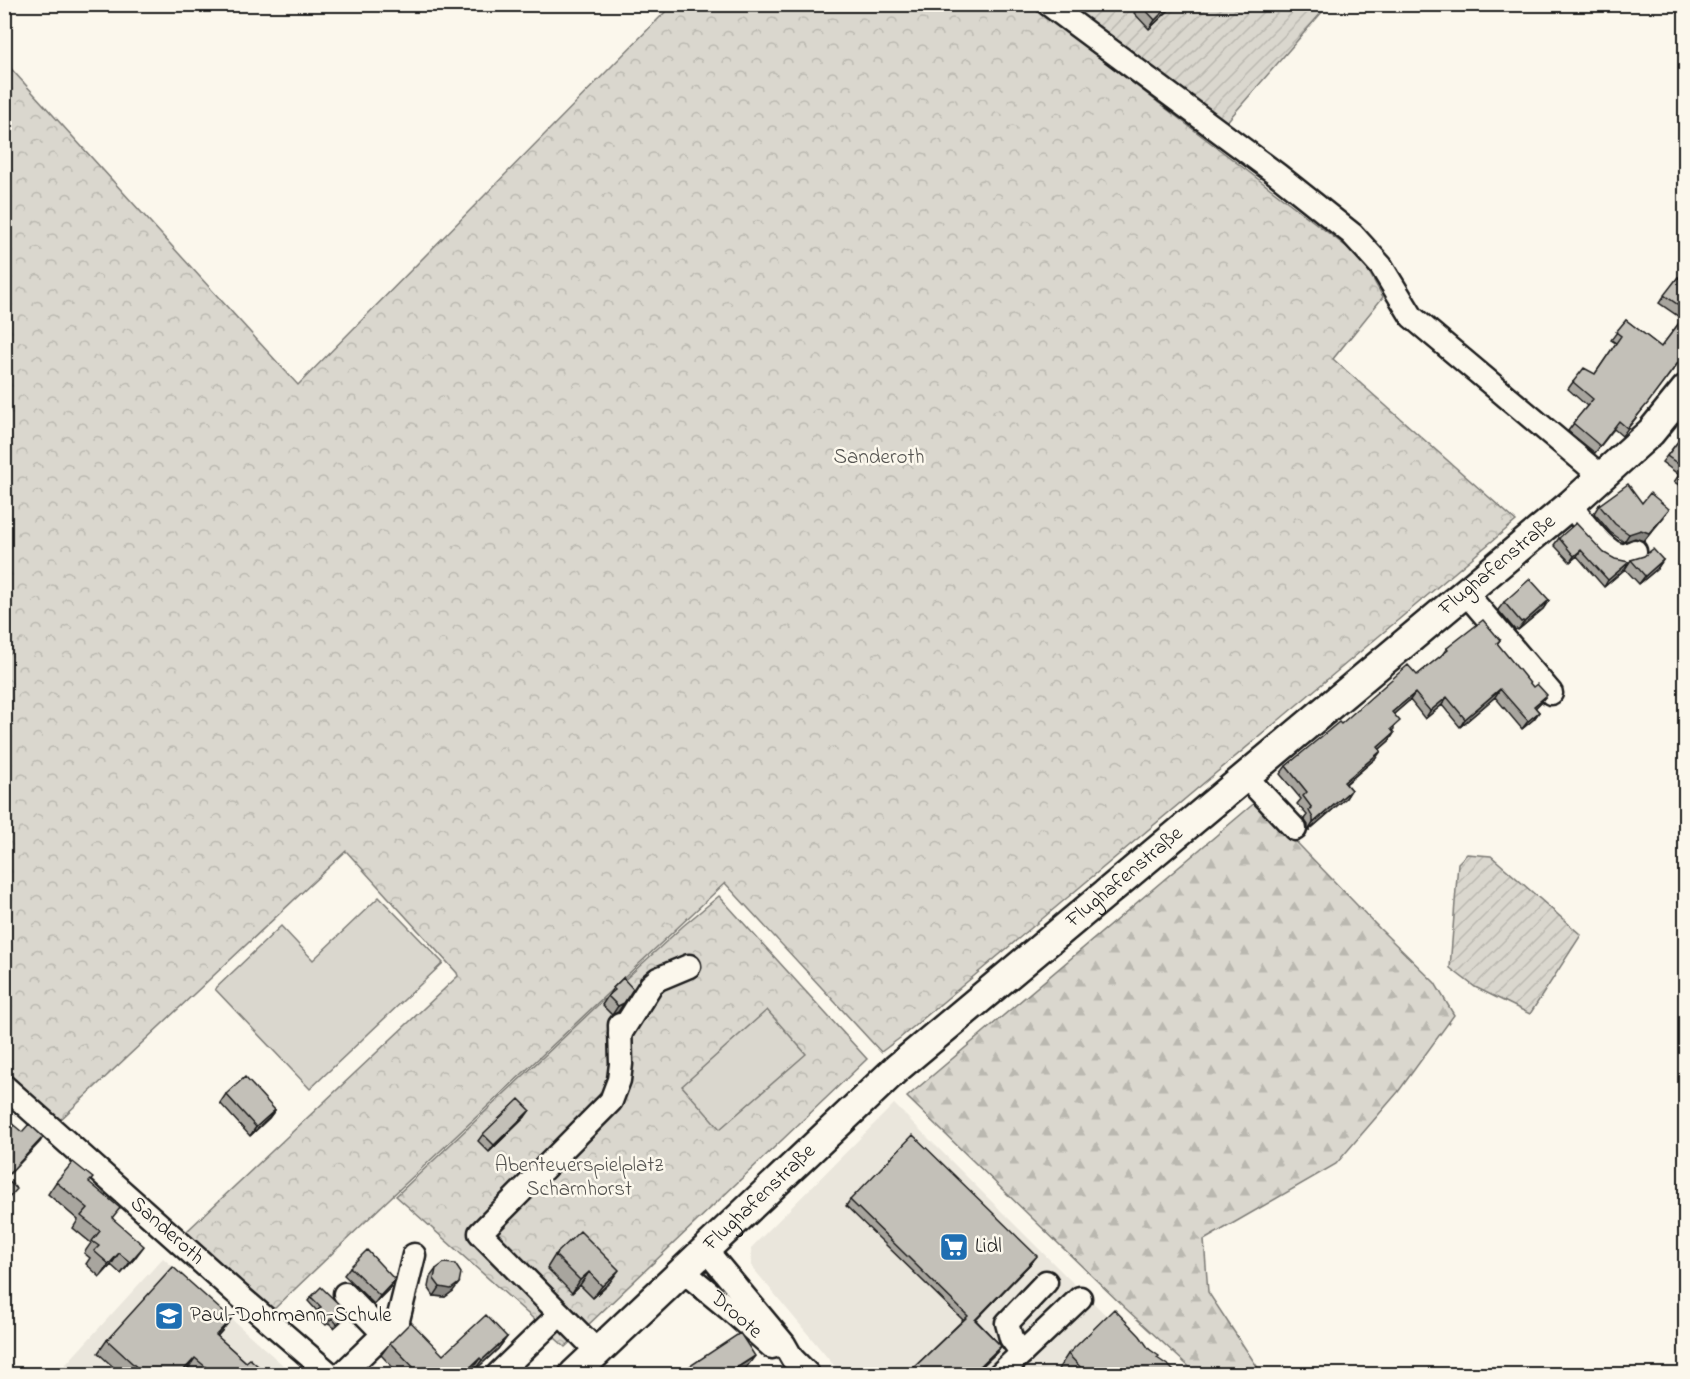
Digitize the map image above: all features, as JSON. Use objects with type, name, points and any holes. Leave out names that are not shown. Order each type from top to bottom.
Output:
[{"type":"main road","name":"Flughafenstraße","points":[[574,1374],[896,1069],[1570,505],[1651,432],[1686,389]]},
{"type":"street","points":[[1048,4],[1259,161],[1352,234],[1381,266],[1412,317],[1602,477]]},
{"type":"street","points":[[1570,505],[1592,532],[1613,552],[1627,555],[1635,551]]},
{"type":"street","points":[[1465,592],[1551,693]]},
{"type":"street","points":[[1246,777],[1295,829]]},
{"type":"street","points":[[598,1352],[480,1233],[611,1101],[619,1080],[620,1030],[651,985],[658,979],[689,966]]},
{"type":"street","name":"Sanderoth","points":[[4,1086],[226,1285],[330,1374]]},
{"type":"street","name":"Droote","points":[[705,1249],[784,1344],[792,1358],[808,1374]]},
{"type":"street","points":[[342,1374],[398,1320],[414,1255]]},
{"type":"street","name":"Droote","points":[[683,1270],[778,1352],[792,1358]]},
{"type":"street","points":[[1022,1353],[1011,1338],[1007,1323],[1046,1282]]},
{"type":"street","points":[[345,1294],[384,1334]]},
{"type":"street","points":[[1000,1374],[1080,1298]]},
{"type":"street","points":[[498,1374],[560,1314]]},
{"type":"shaded area","points":[[894,1104],[1166,1374],[841,1374],[752,1267],[751,1248]]},
{"type":"shaded area","name":"Paul-Dohrmann-Schule","points":[[163,1258],[293,1374],[57,1374]]},
{"type":"green space","points":[[1313,4],[1322,12],[1224,125],[1066,5]]},
{"type":"green space","name":"Sanderoth","points":[[672,5],[1031,5],[1361,258],[1383,297],[1333,359],[1516,521],[881,1052],[725,883],[272,1311],[186,1232],[458,976],[346,851],[60,1120],[5,1071],[4,61],[298,385]]},
{"type":"green space","points":[[1257,801],[1435,983],[1454,1015],[1398,1092],[1336,1164],[1204,1240],[1208,1292],[1262,1374],[1197,1374],[1125,1308],[907,1097]]},
{"type":"green space","points":[[1467,854],[1491,856],[1581,935],[1530,1014],[1475,987],[1450,968],[1458,863]]},
{"type":"green space","name":"Abenteuerspielplatz Scharnhorst","points":[[719,896],[867,1059],[565,1347],[396,1196],[617,987]]},
{"type":"green space","points":[[379,897],[443,963],[310,1089],[215,989],[281,926],[313,960]]},
{"type":"green space","points":[[767,1010],[806,1054],[720,1129],[682,1086]]},
{"type":"building","points":[[1140,4],[1171,4],[1155,20]]},
{"type":"building","points":[[1678,277],[1686,282],[1686,310],[1664,295]]},
{"type":"building","points":[[1686,314],[1686,352],[1627,428],[1619,421],[1600,446],[1573,423],[1593,399],[1573,382],[1584,368],[1595,374],[1621,336],[1616,332],[1626,320],[1661,347]]},
{"type":"building","points":[[1686,431],[1686,479],[1679,475],[1684,468],[1667,456]]},
{"type":"building","points":[[1628,484],[1642,503],[1650,493],[1669,509],[1649,533],[1641,530],[1629,534],[1615,524],[1599,505]]},
{"type":"building","points":[[1576,523],[1604,553],[1615,559],[1629,562],[1608,580],[1581,550],[1574,556],[1559,538]]},
{"type":"building","points":[[1653,549],[1663,560],[1645,576],[1631,560],[1644,556]]},
{"type":"building","points":[[1530,579],[1549,600],[1524,622],[1521,622],[1504,602]]},
{"type":"building","points":[[1483,620],[1500,640],[1497,643],[1533,687],[1537,684],[1547,695],[1534,706],[1539,712],[1528,721],[1500,689],[1465,719],[1447,697],[1430,711],[1415,693],[1392,712],[1400,721],[1391,729],[1394,733],[1378,747],[1381,751],[1344,782],[1351,790],[1313,823],[1309,811],[1312,808],[1303,796],[1307,792],[1286,766],[1339,722],[1341,724],[1408,665],[1417,675]]},
{"type":"building","points":[[623,978],[633,989],[624,1003],[618,1006],[608,996]]},
{"type":"building","points":[[245,1077],[275,1110],[256,1127],[226,1094]]},
{"type":"building","points":[[519,1099],[530,1110],[494,1145],[483,1134]]},
{"type":"building","points":[[4,1117],[22,1132],[29,1124],[43,1137],[5,1178],[17,1189],[6,1201],[4,1200]]},
{"type":"building","name":"Lidl","points":[[913,1135],[1037,1256],[975,1320],[1001,1346],[972,1374],[907,1374],[968,1316],[850,1200]]},
{"type":"building","points":[[73,1162],[93,1178],[89,1182],[120,1208],[112,1218],[144,1246],[130,1262],[119,1253],[109,1264],[94,1251],[99,1246],[92,1241],[100,1231],[81,1216],[88,1208],[56,1182]]},
{"type":"building","points":[[580,1231],[619,1270],[602,1286],[589,1272],[580,1280],[555,1255]]},
{"type":"building","points":[[367,1250],[395,1280],[380,1296],[350,1267]]},
{"type":"building","points":[[444,1263],[455,1264],[461,1273],[459,1283],[451,1289],[440,1287],[434,1279],[436,1269]]},
{"type":"building","name":"Paul-Dohrmann-Schule","points":[[173,1267],[231,1319],[216,1335],[246,1362],[250,1359],[267,1374],[214,1374],[195,1358],[180,1374],[144,1374],[107,1340]]},
{"type":"building","points":[[321,1287],[348,1313],[337,1324],[332,1318],[329,1321],[318,1310],[321,1307],[311,1297]]},
{"type":"building","points":[[1114,1309],[1149,1349],[1159,1356],[1157,1358],[1177,1374],[1091,1374],[1088,1371],[1086,1373],[1068,1354]]},
{"type":"building","points":[[486,1315],[507,1337],[463,1374],[420,1374],[390,1343],[411,1322],[443,1355]]},
{"type":"building","points":[[740,1333],[755,1356],[727,1374],[678,1374]]},
{"type":"place","name":"Lidl","points":[[954,1247]]},
{"type":"place","name":"Paul-Dohrmann-Schule","points":[[169,1316]]}]
